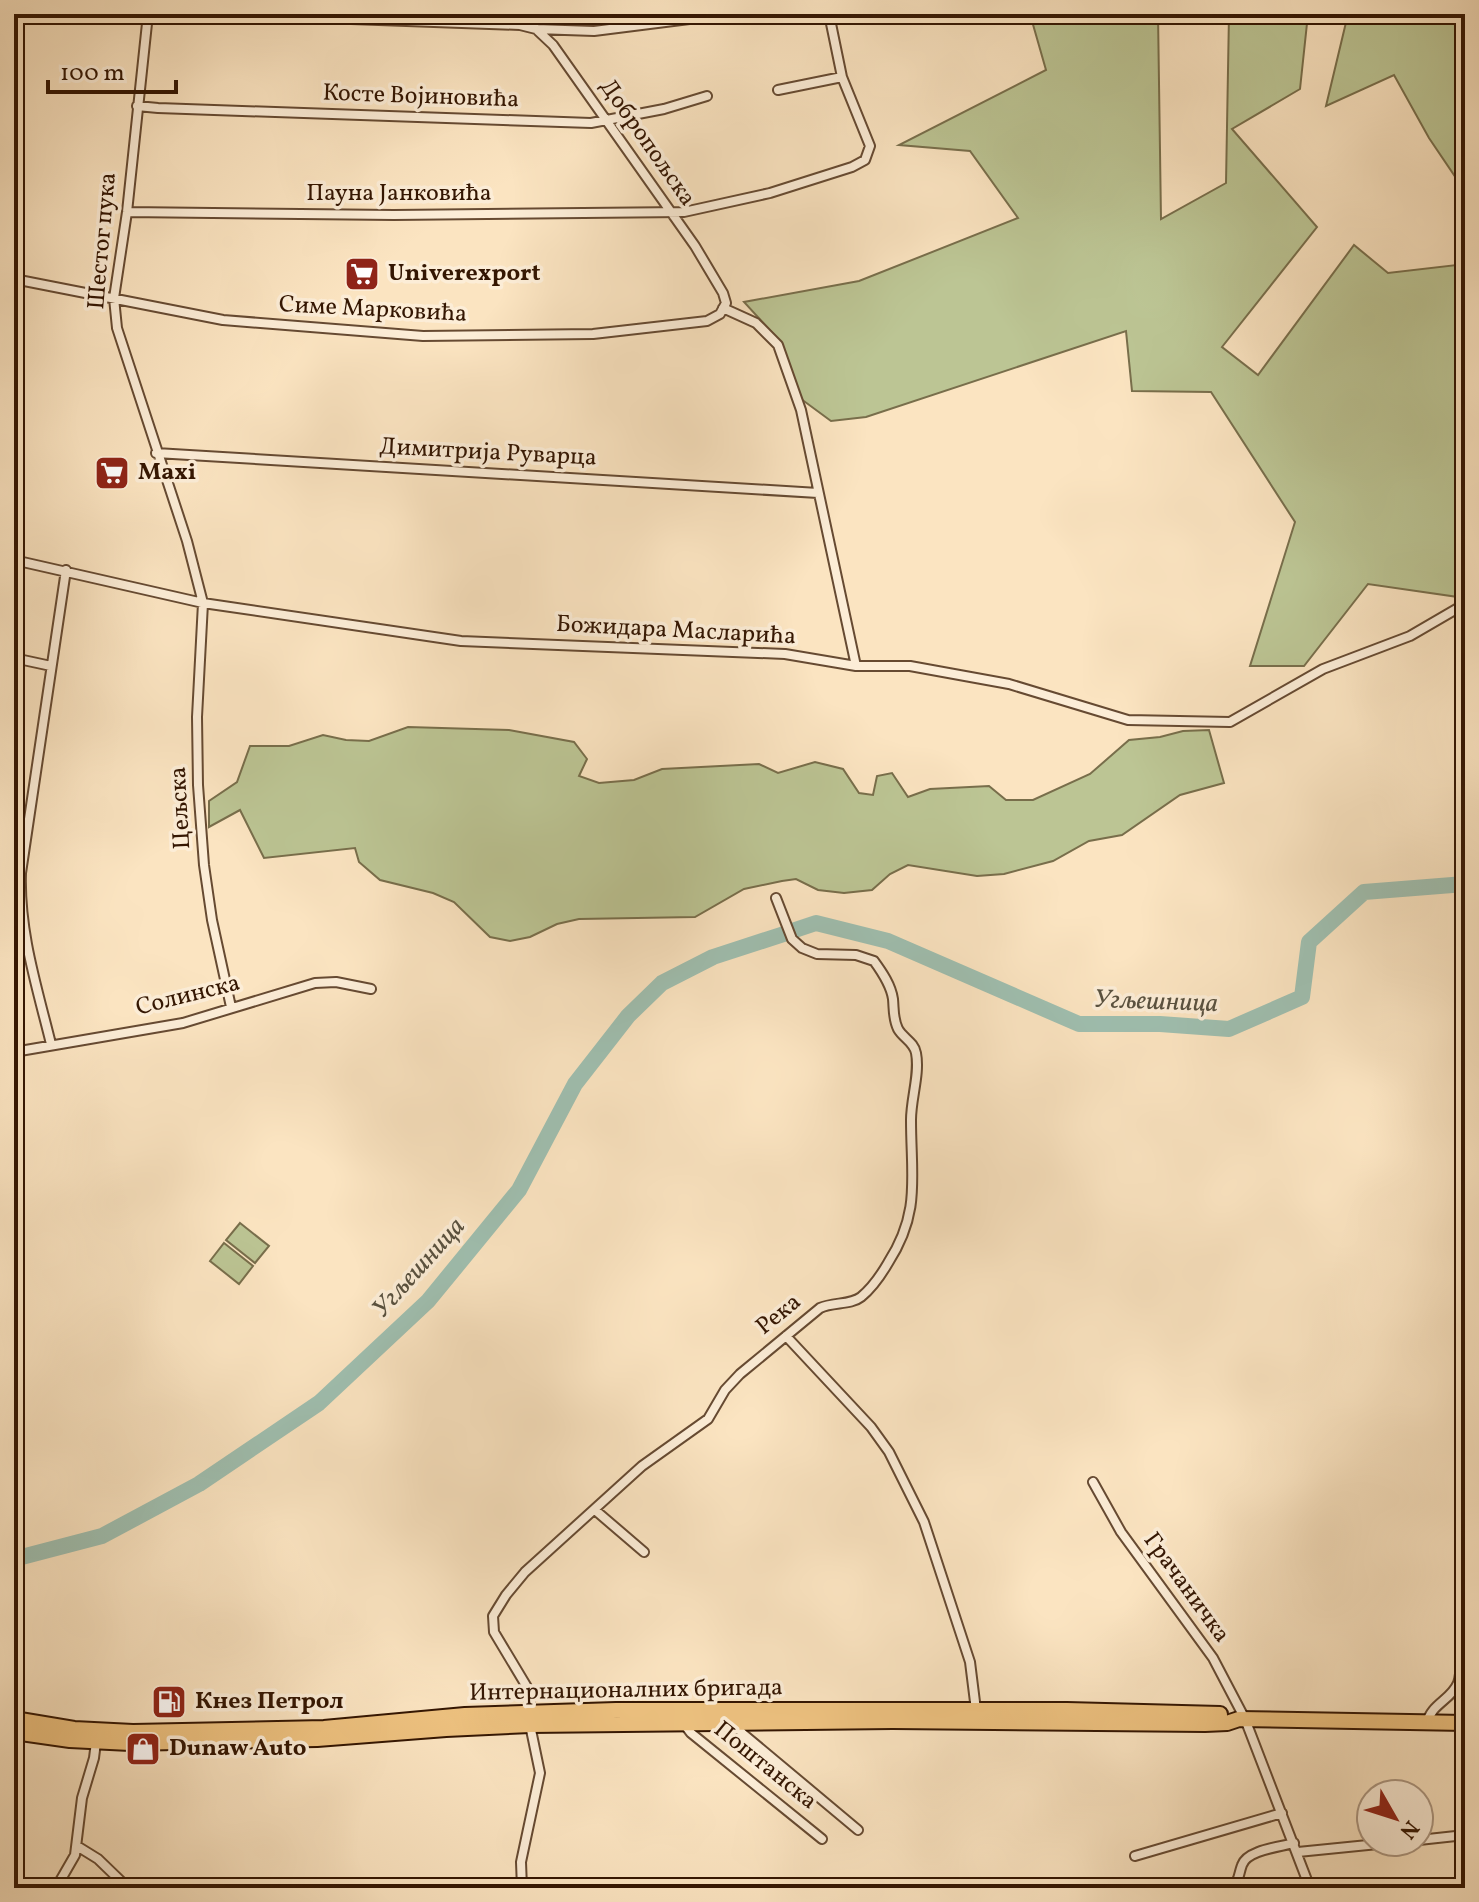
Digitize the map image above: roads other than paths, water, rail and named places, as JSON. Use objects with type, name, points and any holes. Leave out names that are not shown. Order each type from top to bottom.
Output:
[{"type":"main road","name":"Интернационалних бригада","points":[[14,1719],[74,1729],[133,1732],[324,1728],[405,1719],[976,1710],[1229,1714],[1242,1719]]},
{"type":"main road","name":"Интернационалних бригада","points":[[14,1732],[96,1742],[317,1739],[530,1719],[684,1724],[893,1721],[1205,1724],[1242,1719],[1465,1723]]},
{"type":"street","points":[[95,14],[166,14]]},
{"type":"street","name":"Шестог пука","points":[[148,14],[127,212],[114,298],[117,328],[187,541],[203,603]]},
{"type":"street","points":[[211,14],[520,25],[536,29],[594,31],[729,14]]},
{"type":"street","name":"Добропољска","points":[[526,14],[553,45],[695,246],[723,293],[724,306]]},
{"type":"street","points":[[778,90],[842,77],[829,14]]},
{"type":"street","name":"Пауна Јанковића","points":[[127,212],[394,215],[684,212],[770,193],[865,160],[870,146],[842,77]]},
{"type":"street","name":"Косте Војиновића","points":[[137,106],[591,123],[664,109],[707,96]]},
{"type":"street","name":"Симе Марковића","points":[[14,279],[223,320],[423,336],[593,334],[707,321],[720,314],[724,306]]},
{"type":"street","points":[[724,306],[756,323],[778,345],[801,410],[856,666]]},
{"type":"street","name":"Димитрија Руварца","points":[[156,453],[818,493]]},
{"type":"street","name":"Божидара Масларића","points":[[14,560],[203,603],[461,641],[785,654],[856,666],[910,666],[1009,684],[1128,720],[1230,722],[1323,669],[1410,636],[1465,604]]},
{"type":"street","points":[[51,1044],[26,947],[20,893],[66,570]]},
{"type":"street","name":"Цељска","points":[[203,603],[197,717],[198,785],[212,920],[231,1007]]},
{"type":"street","points":[[14,658],[51,666]]},
{"type":"street","name":"Река","points":[[530,1719],[530,1692],[498,1641],[493,1624],[493,1616],[519,1579],[656,1454],[708,1419],[725,1390],[751,1364],[820,1308],[860,1298],[880,1277],[897,1249],[912,1207],[911,1120],[917,1058],[915,1047],[901,1034],[894,1021],[893,996],[874,961],[856,955],[817,954],[802,948],[792,939],[776,898]]},
{"type":"street","name":"Солинска","points":[[14,1052],[172,1025],[315,983],[336,982],[371,989]]},
{"type":"street","points":[[786,1336],[871,1427],[895,1462],[924,1522],[959,1628],[972,1674],[976,1710]]},
{"type":"street","name":"Грачаничка","points":[[1093,1482],[1121,1532],[1213,1658],[1282,1813],[1310,1888]]},
{"type":"street","points":[[595,1510],[644,1552]]},
{"type":"street","points":[[1427,1723],[1430,1712],[1459,1681],[1461,1633],[1465,1625]]},
{"type":"street","points":[[522,1888],[521,1862],[540,1780],[540,1763],[530,1719]]},
{"type":"street","name":"Поштанска","points":[[684,1724],[691,1733],[822,1839]]},
{"type":"street","points":[[735,1724],[858,1830]]},
{"type":"street","points":[[56,1888],[71,1865],[77,1846],[82,1798],[96,1742]]},
{"type":"street","points":[[1135,1856],[1282,1813]]},
{"type":"street","points":[[1435,1838],[1465,1835]]},
{"type":"street","points":[[1231,1888],[1241,1877],[1242,1864],[1248,1856],[1296,1848],[1355,1845]]},
{"type":"street","points":[[77,1846],[93,1854],[128,1888]]},
{"type":"waterway","name":"Угљешница","points":[[792,931],[816,923],[888,941],[1079,1024],[1160,1024],[1229,1029],[1302,997],[1309,942],[1364,892],[1465,884]]},
{"type":"waterway","name":"Угљешница","points":[[14,1559],[102,1536],[199,1484],[319,1403],[428,1301],[519,1190],[575,1084],[628,1016],[662,983],[713,957],[787,933]]},
{"type":"place","name":"Univerexport","points":[[362,274]]},
{"type":"place","name":"Maxi","points":[[112,473]]},
{"type":"place","name":"Кнез Петрол","points":[[169,1702]]},
{"type":"place","name":"Dunaw Auto","points":[[143,1749]]}]
